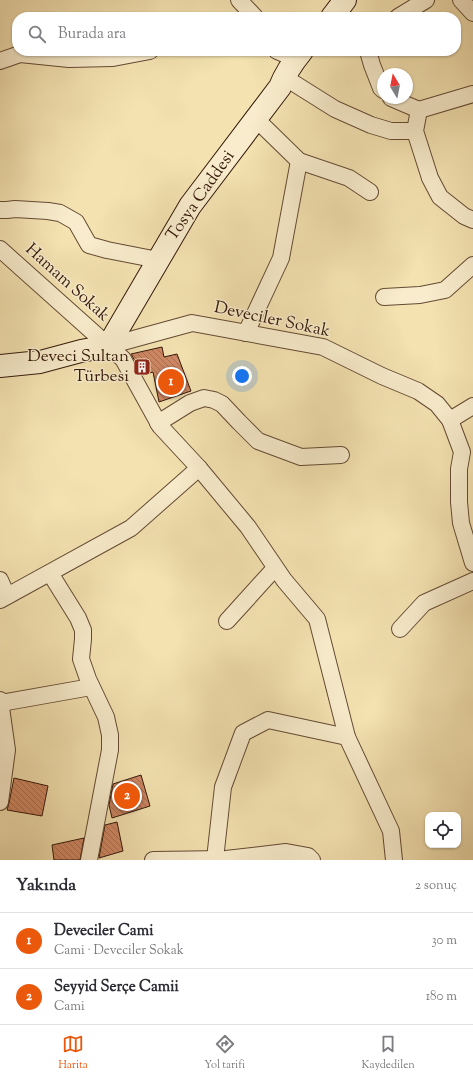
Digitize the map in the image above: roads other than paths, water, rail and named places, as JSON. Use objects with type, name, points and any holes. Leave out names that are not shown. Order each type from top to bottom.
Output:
[{"type":"main road","points":[[336,12],[346,0]]},
{"type":"main road","name":"Tosya Caddesi","points":[[108,346],[190,206],[280,87],[290,56]]},
{"type":"main road","points":[[0,366],[40,362],[81,351],[108,346]]},
{"type":"street","points":[[239,0],[250,12]]},
{"type":"street","points":[[406,12],[426,0]]},
{"type":"street","points":[[461,0],[473,13]]},
{"type":"street","points":[[0,61],[14,56]]},
{"type":"street","points":[[40,56],[69,59],[113,58],[124,56]]},
{"type":"street","points":[[369,56],[377,78]]},
{"type":"street","points":[[284,77],[335,109],[371,125],[391,130],[415,131]]},
{"type":"street","points":[[404,104],[418,110],[473,94]]},
{"type":"street","points":[[418,110],[415,131],[430,178],[440,197],[464,216],[473,220]]},
{"type":"street","points":[[256,119],[299,161],[349,178],[370,192]]},
{"type":"street","points":[[246,333],[280,258],[299,161]]},
{"type":"street","points":[[0,210],[15,209],[60,213],[76,222],[89,245],[158,260]]},
{"type":"street","name":"Hamam Sokak","points":[[0,249],[123,359],[158,423],[199,468],[248,527],[275,568],[317,619],[347,737],[391,831],[394,860]]},
{"type":"street","points":[[384,297],[420,295],[446,290],[473,265]]},
{"type":"street","name":"Deveciler Sokak","points":[[108,346],[192,323],[323,347],[382,376],[418,391],[437,404],[450,420],[467,456]]},
{"type":"street","points":[[158,423],[190,403],[204,398],[214,400],[222,404],[258,441],[300,457],[341,455]]},
{"type":"street","points":[[450,420],[473,406]]},
{"type":"street","points":[[467,456],[459,470],[459,502],[461,523],[473,563]]},
{"type":"street","points":[[0,580],[4,598],[131,528],[199,468]]},
{"type":"street","points":[[227,621],[275,568]]},
{"type":"street","points":[[50,572],[78,618],[83,630],[84,639],[81,659],[91,687],[106,717],[110,735],[110,750],[89,860]]},
{"type":"street","points":[[400,629],[424,603],[473,581]]},
{"type":"street","points":[[0,802],[7,750],[1,702],[91,687]]},
{"type":"street","points":[[223,859],[223,787],[243,733],[268,720],[347,737]]},
{"type":"street","points":[[153,860],[223,859],[286,852],[309,859]]},
{"type":"place","name":"Deveci Sultan Türbesi","points":[[142,367]]},
{"type":"place","name":"Deveciler Cami","points":[[171,382]]},
{"type":"place","name":"Seyyid Serçe Camii","points":[[127,796]]}]
